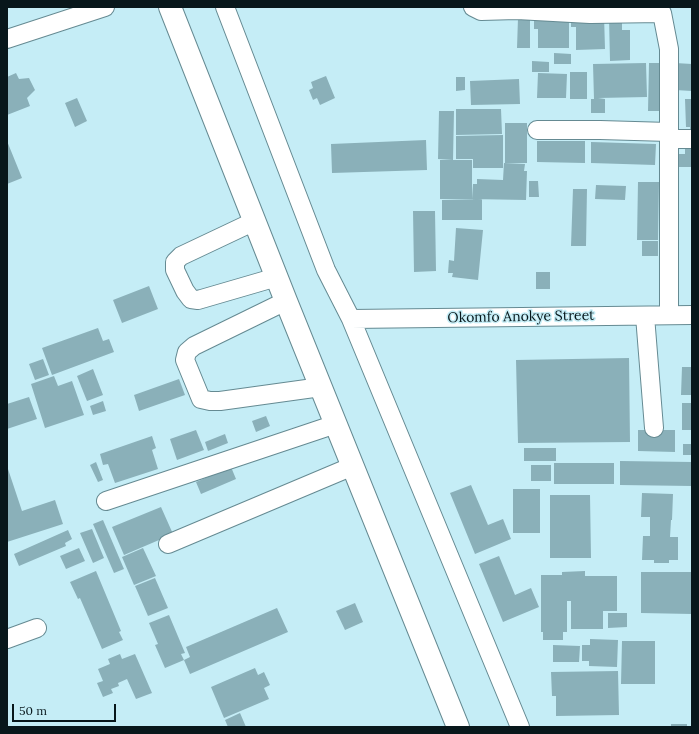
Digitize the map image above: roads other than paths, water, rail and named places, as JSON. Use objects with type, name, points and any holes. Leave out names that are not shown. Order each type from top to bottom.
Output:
[{"type":"main road","points":[[170,7],[254,221],[458,727]]},
{"type":"street","points":[[7,39],[105,7]]},
{"type":"street","points":[[225,7],[326,270],[351,319],[520,727]]},
{"type":"street","points":[[472,7],[481,11],[517,10],[590,14],[661,10],[669,49],[669,315]]},
{"type":"street","points":[[537,130],[600,130],[692,139]]},
{"type":"street","points":[[254,221],[181,256],[175,262],[175,270],[185,291],[191,299],[198,300],[277,277]]},
{"type":"street","points":[[286,301],[194,346],[187,352],[185,360],[201,399],[210,401],[321,388]]},
{"type":"street","name":"Okomfo Anokye Street","points":[[351,319],[692,315]]},
{"type":"street","points":[[646,316],[654,428]]},
{"type":"street","points":[[106,501],[336,424]]},
{"type":"street","points":[[168,544],[353,466]]},
{"type":"street","points":[[7,639],[37,628]]}]
